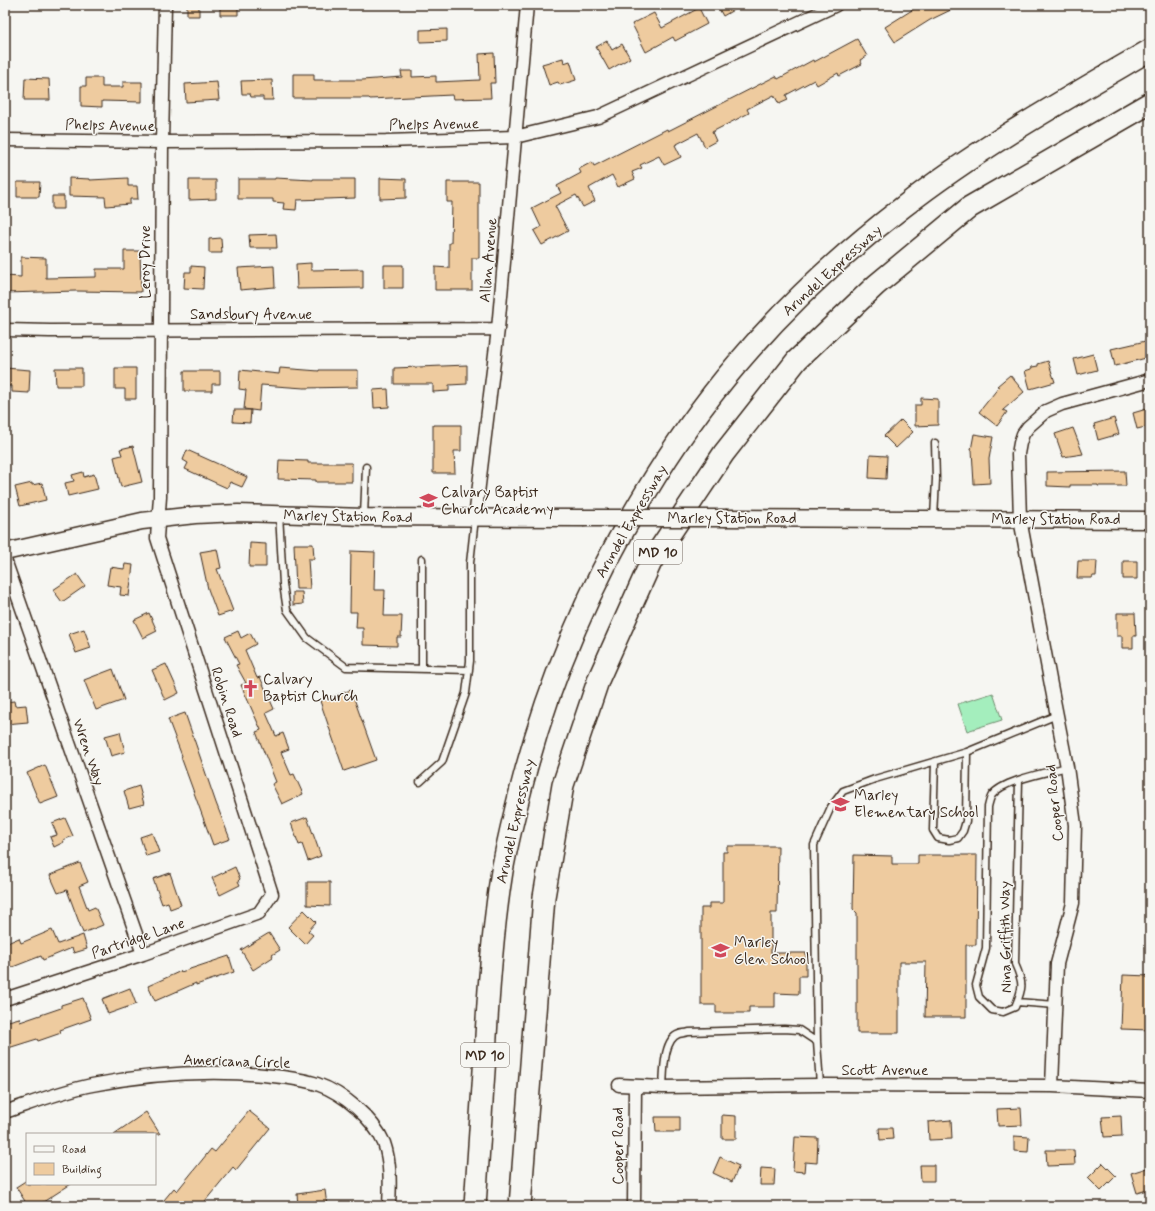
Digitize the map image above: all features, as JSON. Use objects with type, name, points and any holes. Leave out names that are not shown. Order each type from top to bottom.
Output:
[{"type":"highway","name":"Arundel Expressway","points":[[475,1206],[489,980],[503,869],[511,827],[538,724],[563,654],[579,617],[614,546],[638,504],[663,463],[714,392],[762,335],[827,271],[891,216],[942,178],[1018,129],[1150,50]]},
{"type":"highway","name":"MD 10","points":[[520,1206],[544,897],[563,785],[599,678],[651,562],[724,453],[797,360],[876,285],[970,207],[1150,103]]},
{"type":"main road","name":"Marley Station Road","points":[[5,552],[159,519],[215,514],[475,518],[934,518],[1150,520]]},
{"type":"street","name":"Leroy Drive","points":[[159,519],[162,142],[165,5]]},
{"type":"street","name":"Allan Avenue","points":[[475,518],[498,330],[528,5]]},
{"type":"street","name":"Phelps Avenue","points":[[5,140],[162,142],[386,141],[515,137],[598,117],[836,5]]},
{"type":"street","name":"Sandsbury Avenue","points":[[5,330],[498,330]]},
{"type":"street","name":"Cooper Road","points":[[1052,1086],[1057,964],[1073,902],[1075,825],[1067,766],[1020,519],[1018,454],[1023,434],[1037,418],[1046,411],[1062,404],[1150,380]]},
{"type":"street","name":"Robin Road","points":[[159,519],[157,538],[272,894]]},
{"type":"street","name":"Wren Way","points":[[5,560],[143,954]]},
{"type":"street","name":"Partridge Lane","points":[[5,999],[143,954],[260,913],[272,894]]},
{"type":"street","name":"Americana Circle","points":[[5,1112],[57,1094],[91,1085],[170,1074],[229,1073],[304,1080],[318,1084],[341,1096],[362,1113],[379,1134],[388,1158],[389,1206]]},
{"type":"street","name":"Scott Avenue","points":[[619,1085],[663,1087],[820,1085],[1052,1086],[1150,1091]]},
{"type":"street","name":"Cooper Road","points":[[634,1206],[635,1086]]},
{"type":"lane","points":[[934,518],[936,479],[935,443]]},
{"type":"lane","points":[[364,517],[366,467]]},
{"type":"lane","points":[[279,514],[283,584],[287,610],[308,638],[346,667],[469,670]]},
{"type":"lane","points":[[420,782],[442,762],[466,693],[469,670],[470,563],[475,518]]},
{"type":"lane","points":[[422,559],[422,669]]},
{"type":"lane","points":[[820,1085],[817,1042],[814,845],[831,807],[843,791],[875,779],[967,752],[1057,715]]},
{"type":"lane","points":[[935,762],[933,830],[938,838],[949,840],[958,838],[963,831],[966,821],[967,752]]},
{"type":"lane","name":"Nina Griffith Way","points":[[1019,780],[1015,964],[1021,977],[1022,991],[1015,1008],[1003,1012],[992,1010],[979,997],[976,985],[986,948],[988,807],[991,796],[998,789],[1019,780],[1067,766]]},
{"type":"lane","points":[[1017,1002],[1056,1005]]},
{"type":"lane","points":[[663,1087],[667,1047],[671,1040],[678,1034],[689,1032],[799,1030],[817,1042]]},
{"type":"green space","points":[[993,693],[1002,720],[967,731],[958,704]]},
{"type":"building","points":[[187,5],[199,5],[199,16],[187,16]]},
{"type":"building","points":[[220,5],[238,5],[238,15],[220,15]]},
{"type":"building","points":[[717,5],[742,5],[723,16]]},
{"type":"building","points":[[920,5],[961,5],[930,20],[895,42],[885,27]]},
{"type":"building","points":[[699,8],[707,24],[675,41],[673,37],[646,52],[632,24],[654,13],[662,28]]},
{"type":"building","points":[[447,29],[447,41],[420,42],[420,30]]},
{"type":"building","points":[[857,39],[867,56],[860,60],[862,64],[839,76],[838,73],[817,85],[814,80],[786,95],[788,100],[779,104],[774,95],[747,109],[749,113],[712,132],[716,141],[705,147],[698,133],[675,145],[681,157],[664,165],[659,156],[640,165],[642,168],[632,172],[635,179],[618,187],[612,175],[589,188],[595,201],[583,207],[576,195],[555,206],[568,231],[542,245],[534,231],[541,227],[532,208],[561,193],[557,186],[581,173],[579,169],[592,162],[594,166],[667,129],[668,131],[776,76],[778,79],[813,60],[814,62]]},
{"type":"building","points":[[607,41],[612,50],[622,44],[630,58],[609,70],[596,47]]},
{"type":"building","points":[[494,53],[495,83],[490,83],[491,98],[453,99],[452,95],[370,99],[293,98],[293,74],[314,74],[314,80],[362,80],[402,77],[401,71],[412,71],[412,77],[436,76],[436,82],[480,80],[479,54]]},
{"type":"building","points":[[563,58],[564,63],[570,61],[576,80],[560,85],[558,82],[549,85],[542,64]]},
{"type":"building","points":[[25,78],[49,79],[50,100],[24,100]]},
{"type":"building","points":[[86,78],[102,78],[102,87],[123,87],[123,82],[142,82],[142,102],[102,101],[102,107],[81,106],[81,86],[86,86]]},
{"type":"building","points":[[272,80],[273,100],[263,100],[263,97],[251,97],[250,94],[242,94],[241,81]]},
{"type":"building","points":[[217,82],[219,100],[186,102],[185,84]]},
{"type":"building","points":[[69,178],[90,180],[128,178],[128,186],[137,186],[138,199],[130,199],[130,204],[106,206],[105,197],[69,196]]},
{"type":"building","points":[[275,178],[313,180],[355,179],[355,198],[297,200],[296,210],[283,209],[284,203],[273,202],[273,199],[238,199],[238,179]]},
{"type":"building","points":[[380,178],[406,179],[406,198],[380,199]]},
{"type":"building","points":[[189,180],[216,180],[216,199],[189,200]]},
{"type":"building","points":[[17,182],[40,182],[39,197],[17,197]]},
{"type":"building","points":[[447,182],[479,182],[479,258],[472,258],[472,290],[435,290],[435,267],[449,268],[452,202],[447,202]]},
{"type":"building","points":[[52,196],[64,196],[64,209],[52,209]]},
{"type":"building","points":[[276,234],[277,248],[250,248],[249,235]]},
{"type":"building","points":[[221,238],[222,253],[209,253],[209,239]]},
{"type":"building","points":[[124,251],[140,251],[141,292],[76,291],[5,293],[5,276],[21,277],[21,257],[46,258],[46,278],[96,277],[96,269],[124,269]]},
{"type":"building","points":[[311,263],[311,270],[363,269],[363,288],[297,289],[296,264]]},
{"type":"building","points":[[384,265],[403,265],[403,288],[384,288]]},
{"type":"building","points":[[191,266],[204,267],[203,289],[184,288],[185,272],[191,272]]},
{"type":"building","points":[[274,266],[275,287],[240,290],[238,268]]},
{"type":"building","points":[[1150,340],[1150,357],[1115,366],[1111,349]]},
{"type":"building","points":[[1093,354],[1097,370],[1078,375],[1074,359]]},
{"type":"building","points":[[1048,361],[1055,382],[1030,389],[1025,371],[1031,369],[1032,367],[1038,366],[1038,364]]},
{"type":"building","points":[[467,365],[467,384],[449,385],[449,391],[433,392],[433,384],[394,384],[394,368]]},
{"type":"building","points":[[5,368],[30,370],[29,393],[12,392],[12,386],[5,386]]},
{"type":"building","points":[[55,368],[82,368],[82,386],[56,386]]},
{"type":"building","points":[[115,368],[136,368],[136,399],[125,399],[125,389],[115,389]]},
{"type":"building","points":[[280,368],[319,371],[358,370],[358,387],[304,388],[261,385],[259,411],[244,409],[246,390],[239,389],[240,370],[279,374]]},
{"type":"building","points":[[184,371],[220,371],[220,384],[212,384],[212,391],[184,391]]},
{"type":"building","points":[[1010,375],[1024,392],[1003,410],[1007,412],[997,426],[979,412],[999,387],[997,386]]},
{"type":"building","points":[[388,389],[389,407],[374,408],[373,390]]},
{"type":"building","points":[[921,398],[938,399],[938,425],[915,426],[915,405],[921,405]]},
{"type":"building","points":[[1150,408],[1150,426],[1137,429],[1133,413]]},
{"type":"building","points":[[234,410],[251,410],[250,423],[233,422]]},
{"type":"building","points":[[1114,418],[1119,434],[1098,440],[1094,424]]},
{"type":"building","points":[[901,420],[913,432],[896,448],[884,436]]},
{"type":"building","points":[[433,425],[461,425],[461,451],[454,451],[455,473],[433,473]]},
{"type":"building","points":[[1073,428],[1083,454],[1063,457],[1055,434]]},
{"type":"building","points":[[974,434],[993,437],[989,459],[990,483],[974,484],[971,450]]},
{"type":"building","points":[[133,446],[142,482],[121,487],[114,457],[122,455],[120,449]]},
{"type":"building","points":[[187,450],[247,477],[242,487],[230,482],[227,488],[185,469],[188,463],[183,460]]},
{"type":"building","points":[[870,455],[887,456],[886,479],[869,478]]},
{"type":"building","points":[[279,460],[308,461],[308,463],[352,463],[352,482],[316,482],[316,480],[278,479]]},
{"type":"building","points":[[1125,471],[1126,486],[1047,486],[1047,472]]},
{"type":"building","points":[[83,472],[84,477],[94,474],[98,489],[68,496],[65,483],[74,481],[72,475]]},
{"type":"building","points":[[32,483],[32,485],[42,483],[46,500],[20,506],[15,487]]},
{"type":"building","points":[[250,543],[266,544],[266,567],[249,567]]},
{"type":"building","points":[[294,544],[313,544],[314,559],[308,559],[310,589],[296,589]]},
{"type":"building","points":[[217,549],[221,568],[217,569],[233,611],[218,616],[208,589],[200,552]]},
{"type":"building","points":[[351,551],[375,552],[374,590],[385,590],[384,616],[402,616],[401,637],[397,637],[397,646],[363,645],[363,628],[356,628],[357,612],[350,612]]},
{"type":"building","points":[[1078,561],[1097,561],[1096,576],[1093,576],[1092,578],[1077,578]]},
{"type":"building","points":[[1123,561],[1137,561],[1137,579],[1123,579]]},
{"type":"building","points":[[125,564],[133,565],[129,596],[120,595],[121,587],[107,585],[110,567],[124,569]]},
{"type":"building","points":[[77,574],[85,586],[62,602],[53,590]]},
{"type":"building","points":[[293,592],[302,592],[303,604],[293,605]]},
{"type":"building","points":[[149,613],[157,631],[143,638],[134,620]]},
{"type":"building","points":[[1117,613],[1135,613],[1136,636],[1133,636],[1133,648],[1122,648],[1122,636],[1117,636]]},
{"type":"building","points":[[84,629],[91,648],[76,653],[69,634]]},
{"type":"building","points":[[238,631],[241,638],[250,633],[256,644],[245,650],[257,678],[260,677],[274,709],[266,713],[276,736],[283,733],[289,749],[281,752],[291,775],[294,774],[303,794],[282,804],[272,784],[276,782],[256,732],[261,730],[241,685],[246,683],[236,665],[239,664],[225,637]]},
{"type":"building","points":[[166,664],[179,693],[165,700],[152,670]]},
{"type":"building","points":[[113,669],[124,700],[96,710],[84,680]]},
{"type":"building","points":[[351,690],[376,760],[344,771],[320,701]]},
{"type":"building","points":[[14,701],[15,706],[26,705],[28,722],[5,724],[5,702]]},
{"type":"building","points":[[185,713],[230,839],[213,845],[168,719]]},
{"type":"building","points":[[120,732],[125,752],[111,756],[105,736]]},
{"type":"building","points":[[45,765],[58,797],[40,804],[27,773]]},
{"type":"building","points":[[139,786],[144,804],[129,808],[124,791]]},
{"type":"building","points":[[307,817],[321,856],[308,861],[302,844],[299,845],[291,823]]},
{"type":"building","points":[[65,818],[73,836],[63,840],[64,842],[54,847],[50,837],[57,835],[52,823]]},
{"type":"building","points":[[152,833],[159,852],[146,856],[140,837]]},
{"type":"building","points":[[727,846],[778,846],[777,913],[771,913],[771,953],[806,953],[806,976],[799,976],[799,994],[775,993],[775,1007],[749,1007],[749,1013],[716,1013],[716,1005],[701,1005],[701,908],[709,908],[709,903],[723,903],[723,852],[727,852]]},
{"type":"building","points":[[854,855],[892,856],[892,864],[918,864],[918,855],[977,855],[976,945],[966,945],[966,1017],[925,1017],[926,962],[899,962],[899,1033],[857,1033],[857,913],[853,909]]},
{"type":"building","points":[[80,863],[88,882],[79,886],[88,910],[95,907],[103,925],[83,933],[67,890],[58,893],[50,875]]},
{"type":"building","points":[[235,867],[240,879],[238,881],[240,885],[220,895],[212,878]]},
{"type":"building","points":[[170,873],[181,905],[170,909],[168,902],[162,904],[153,879]]},
{"type":"building","points":[[307,882],[330,882],[330,906],[307,905]]},
{"type":"building","points":[[304,910],[316,922],[308,931],[313,935],[305,944],[288,927]]},
{"type":"building","points":[[52,930],[58,944],[83,935],[87,949],[74,953],[72,948],[43,960],[41,956],[5,970],[5,944],[19,938],[21,943]]},
{"type":"building","points":[[269,933],[280,950],[272,955],[273,957],[253,970],[241,950]]},
{"type":"building","points":[[229,956],[234,972],[196,985],[196,983],[155,1001],[148,986],[181,971]]},
{"type":"building","points":[[1123,975],[1150,976],[1150,1030],[1121,1029]]},
{"type":"building","points":[[130,988],[136,1004],[108,1014],[102,999]]},
{"type":"building","points":[[83,998],[91,1019],[60,1030],[61,1033],[38,1041],[37,1039],[5,1049],[5,1022],[19,1018],[20,1022],[61,1008],[61,1005]]},
{"type":"building","points":[[1021,1108],[1022,1125],[998,1126],[997,1109]]},
{"type":"building","points":[[249,1111],[270,1128],[236,1170],[233,1167],[201,1206],[159,1206],[174,1188],[177,1191],[211,1149],[215,1152]]},
{"type":"building","points":[[146,1112],[160,1134],[156,1133],[115,1133]]},
{"type":"building","points":[[722,1115],[736,1116],[736,1139],[722,1139]]},
{"type":"building","points":[[1121,1116],[1122,1136],[1104,1137],[1102,1117]]},
{"type":"building","points":[[655,1117],[680,1117],[680,1132],[656,1132]]},
{"type":"building","points":[[951,1120],[952,1139],[929,1140],[928,1122]]},
{"type":"building","points":[[879,1128],[892,1128],[893,1139],[880,1140]]},
{"type":"building","points":[[1014,1136],[1029,1137],[1028,1152],[1014,1151]]},
{"type":"building","points":[[795,1137],[818,1138],[817,1163],[805,1162],[804,1172],[793,1171]]},
{"type":"building","points":[[1046,1150],[1074,1150],[1075,1165],[1047,1166]]},
{"type":"building","points":[[720,1157],[739,1166],[732,1182],[713,1173]]},
{"type":"building","points":[[1103,1163],[1116,1176],[1101,1191],[1088,1178]]},
{"type":"building","points":[[920,1165],[934,1165],[934,1181],[921,1181]]},
{"type":"building","points":[[1150,1167],[1150,1189],[1137,1193],[1131,1173]]},
{"type":"building","points":[[761,1168],[775,1169],[774,1185],[760,1185]]},
{"type":"building","points":[[26,1181],[26,1185],[69,1185],[37,1206],[28,1206],[16,1187]]},
{"type":"building","points":[[325,1190],[327,1206],[298,1206],[297,1194]]},
{"type":"place","name":"Calvary Baptist Church Academy","points":[[428,501]]},
{"type":"place","name":"Calvary Baptist Church","points":[[250,688]]},
{"type":"place","name":"Marley Elementary School","points":[[841,804]]},
{"type":"place","name":"Marley Glen School","points":[[721,951]]}]
